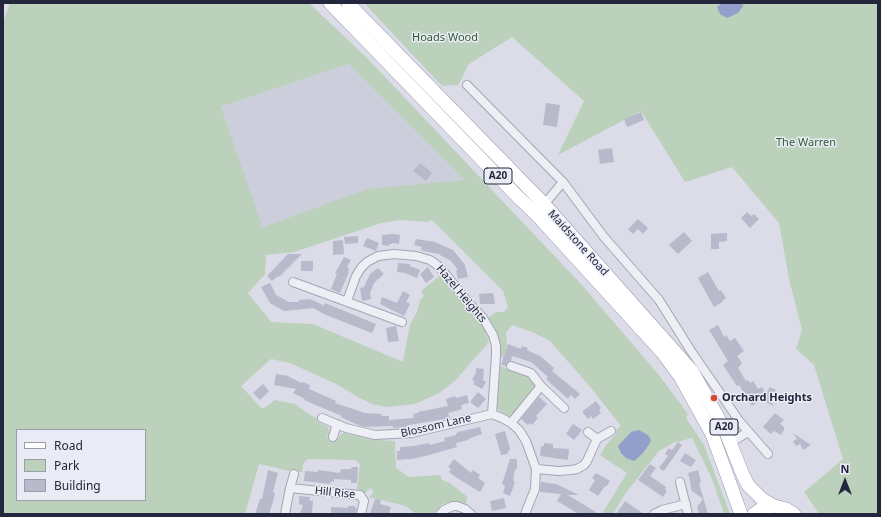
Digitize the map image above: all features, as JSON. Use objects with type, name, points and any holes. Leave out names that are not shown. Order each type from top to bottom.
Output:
[{"type":"main road","name":"Maidstone Road","points":[[330,3],[517,196],[540,209],[662,352],[681,378],[712,434],[741,514]]},
{"type":"main road","name":"Maidstone Road","points":[[348,3],[692,371],[721,423],[748,485],[762,499],[774,506],[786,509],[794,514]]},
{"type":"main road","points":[[754,514],[761,509],[774,506]]},
{"type":"street","points":[[467,85],[563,182],[604,237],[659,300],[691,351],[740,422],[768,454]]},
{"type":"street","points":[[540,209],[563,182]]},
{"type":"street","name":"Hazel Heights","points":[[347,301],[360,268],[378,256],[394,254],[416,256],[430,260],[437,265],[483,318],[493,335],[496,346],[496,355],[492,414]]},
{"type":"street","points":[[293,282],[402,322]]},
{"type":"street","points":[[511,366],[531,373],[541,386],[564,408]]},
{"type":"street","points":[[511,423],[541,386]]},
{"type":"street","points":[[492,414],[511,423],[519,430],[526,441],[536,469],[535,489],[525,514]]},
{"type":"street","name":"Blossom Lane","points":[[322,418],[346,428],[375,435],[398,435],[425,431],[492,414]]},
{"type":"street","points":[[333,437],[337,424]]},
{"type":"street","points":[[536,469],[559,471],[577,469],[584,465],[587,461],[597,439],[611,431]]},
{"type":"street","points":[[588,432],[597,439]]},
{"type":"street","points":[[730,443],[748,432]]},
{"type":"street","points":[[285,514],[294,474]]},
{"type":"street","points":[[680,482],[688,514]]},
{"type":"street","name":"Hill Rise","points":[[290,488],[360,495],[364,501],[361,514]]},
{"type":"street","points":[[654,514],[662,510],[686,504]]},
{"type":"street","points":[[440,514],[444,510],[453,506],[461,508],[471,514]]},
{"type":"shaded area","points":[[367,58],[486,184],[262,235],[221,107]]},
{"type":"green space","points":[[10,3],[309,3],[367,58],[581,284],[659,375],[688,414],[686,418],[704,445],[730,514],[724,514],[712,479],[692,438],[673,443],[659,451],[625,494],[613,514],[602,514],[627,473],[600,455],[606,445],[617,433],[615,431],[621,426],[592,389],[550,341],[532,332],[512,325],[506,333],[507,346],[504,357],[501,357],[500,344],[496,331],[488,318],[496,312],[504,312],[508,307],[503,291],[432,220],[427,222],[400,220],[381,223],[294,252],[266,255],[265,274],[248,293],[271,322],[313,324],[403,362],[410,324],[417,312],[420,300],[424,296],[421,291],[442,274],[485,330],[489,342],[455,381],[439,393],[415,404],[387,407],[372,404],[338,385],[290,363],[271,359],[241,386],[261,408],[264,408],[275,400],[295,404],[318,419],[317,422],[328,427],[329,432],[327,437],[336,441],[341,434],[344,433],[377,440],[395,441],[396,468],[409,477],[440,475],[442,480],[450,483],[467,497],[466,504],[457,501],[449,502],[441,505],[433,514],[416,514],[406,506],[370,498],[369,497],[374,492],[370,488],[365,493],[357,491],[360,464],[355,460],[308,459],[303,464],[302,472],[290,471],[259,464],[245,514],[3,514],[3,23]],"holes":[[[349,64],[465,180],[367,189],[261,228],[261,223],[221,107]]]},
{"type":"green space","points":[[364,3],[878,3],[878,514],[819,514],[804,492],[843,459],[814,365],[796,349],[802,330],[789,279],[779,223],[732,167],[685,182],[641,111],[558,155],[584,101],[512,37],[469,64],[458,85],[442,86]]},
{"type":"green space","points":[[499,366],[530,376],[535,383],[535,387],[512,418],[497,409],[498,393],[496,393]]},
{"type":"water","points":[[722,3],[742,3],[743,6],[738,13],[727,18],[720,14],[717,7]]},
{"type":"water","points":[[639,430],[648,435],[651,440],[642,454],[634,461],[626,458],[621,453],[618,446],[631,432]]},
{"type":"building","points":[[546,103],[560,105],[557,127],[543,125]]},
{"type":"building","points":[[641,112],[644,120],[627,127],[624,119]]},
{"type":"building","points":[[612,148],[614,162],[600,164],[598,150]]},
{"type":"building","points":[[420,163],[432,173],[426,181],[413,171]]},
{"type":"building","points":[[747,212],[751,216],[754,214],[759,219],[750,228],[741,218]]},
{"type":"building","points":[[638,219],[648,228],[643,234],[638,229],[633,234],[628,229]]},
{"type":"building","points":[[684,232],[692,241],[678,254],[669,245]]},
{"type":"building","points":[[727,233],[727,241],[719,242],[719,249],[711,249],[711,234]]},
{"type":"building","points":[[382,235],[400,235],[399,244],[392,243],[389,244],[389,246],[382,245]]},
{"type":"building","points":[[358,236],[358,243],[345,244],[344,237]]},
{"type":"building","points":[[367,238],[379,243],[376,251],[363,246]]},
{"type":"building","points":[[416,239],[435,242],[453,250],[465,265],[468,277],[458,279],[456,271],[458,270],[451,261],[440,254],[421,250],[422,247],[414,245]]},
{"type":"building","points":[[343,240],[344,254],[333,255],[333,241]]},
{"type":"building","points":[[288,254],[302,254],[279,277],[278,276],[272,281],[267,276]]},
{"type":"building","points":[[344,257],[351,260],[347,267],[349,272],[340,293],[331,289],[337,274],[335,273]]},
{"type":"building","points":[[301,261],[313,261],[313,271],[301,271]]},
{"type":"building","points":[[398,263],[410,264],[410,266],[420,270],[417,278],[405,273],[397,272]]},
{"type":"building","points":[[428,267],[434,277],[426,283],[420,274]]},
{"type":"building","points":[[378,268],[384,274],[374,283],[370,293],[371,299],[362,301],[360,288],[364,287],[370,274]]},
{"type":"building","points":[[708,272],[719,291],[721,290],[726,298],[714,307],[698,278]]},
{"type":"building","points":[[270,283],[276,295],[289,302],[299,302],[299,300],[310,299],[323,305],[323,307],[325,303],[376,324],[372,333],[321,313],[313,308],[284,311],[270,303],[261,287]]},
{"type":"building","points":[[403,291],[410,295],[406,302],[410,304],[404,316],[380,304],[382,297],[397,303]]},
{"type":"building","points":[[493,293],[495,304],[480,304],[479,294]]},
{"type":"building","points":[[718,325],[724,337],[726,335],[730,341],[735,338],[744,351],[737,356],[742,363],[738,368],[746,381],[748,380],[750,383],[753,381],[758,389],[762,387],[766,394],[770,387],[776,390],[771,401],[774,406],[761,400],[752,406],[739,385],[737,386],[723,365],[728,361],[709,330]]},
{"type":"building","points":[[396,326],[399,341],[388,342],[386,328]]},
{"type":"building","points":[[508,344],[521,349],[522,346],[528,348],[527,350],[540,356],[554,368],[552,371],[580,394],[575,399],[571,395],[568,399],[546,379],[548,377],[531,362],[512,356],[511,361],[507,362],[506,366],[501,365]]},
{"type":"building","points":[[476,368],[484,369],[483,380],[486,382],[482,389],[473,384],[475,381],[472,380],[476,373]]},
{"type":"building","points":[[276,374],[289,376],[302,383],[303,382],[310,385],[309,389],[336,401],[335,403],[365,413],[389,416],[389,420],[414,418],[413,414],[418,412],[448,406],[446,399],[455,396],[456,398],[467,395],[469,403],[461,405],[462,409],[448,413],[450,418],[409,425],[409,427],[365,427],[304,400],[305,399],[293,393],[296,389],[274,385]]},
{"type":"building","points":[[263,384],[269,391],[260,400],[253,393]]},
{"type":"building","points":[[478,392],[486,399],[478,408],[470,402]]},
{"type":"building","points":[[539,397],[547,404],[536,416],[538,418],[532,425],[530,423],[528,425],[521,419]]},
{"type":"building","points":[[596,401],[601,408],[599,410],[601,413],[593,419],[591,416],[588,419],[583,411]]},
{"type":"building","points":[[775,413],[784,420],[780,424],[784,427],[781,435],[774,431],[771,434],[763,427]]},
{"type":"building","points":[[573,424],[582,430],[574,440],[566,434]]},
{"type":"building","points":[[480,427],[482,434],[456,443],[457,447],[412,459],[397,460],[397,451],[400,451],[400,447],[429,443],[430,445],[445,441],[444,438],[456,435],[458,432]]},
{"type":"building","points":[[505,431],[510,449],[507,454],[501,455],[495,434]]},
{"type":"building","points":[[793,433],[811,445],[803,450],[800,444],[796,446],[793,441],[797,439]]},
{"type":"building","points":[[678,442],[682,445],[664,471],[659,468],[668,456],[665,454],[669,448],[672,450]]},
{"type":"building","points":[[544,443],[553,444],[553,448],[569,449],[568,460],[540,456],[541,446],[544,446]]},
{"type":"building","points":[[685,453],[696,460],[691,467],[680,461]]},
{"type":"building","points":[[454,459],[471,473],[473,470],[480,475],[478,478],[485,483],[480,492],[449,472],[451,469],[448,467]]},
{"type":"building","points":[[510,459],[517,459],[517,469],[515,469],[513,481],[515,482],[510,496],[503,493],[505,486],[502,484]]},
{"type":"building","points":[[650,464],[656,468],[650,476],[666,487],[665,490],[667,491],[663,497],[638,480]]},
{"type":"building","points":[[352,467],[358,467],[357,483],[351,483],[351,480],[334,479],[334,482],[331,481],[330,484],[304,481],[305,471],[318,472],[318,470],[340,473],[341,469],[351,469]]},
{"type":"building","points":[[268,470],[278,473],[273,492],[275,493],[273,502],[269,514],[255,514],[260,499],[262,499]]},
{"type":"building","points":[[698,470],[701,482],[699,483],[708,514],[699,514],[697,507],[703,499],[692,491],[690,485],[688,473]]},
{"type":"building","points":[[596,473],[610,481],[598,496],[589,490],[595,480],[592,478]]},
{"type":"building","points":[[541,482],[556,484],[579,495],[568,495],[599,514],[579,514],[557,501],[561,494],[540,492]]},
{"type":"building","points":[[299,496],[310,497],[310,501],[313,501],[312,514],[300,514],[303,505],[299,504]]},
{"type":"building","points":[[504,498],[506,508],[492,511],[490,501]]},
{"type":"building","points":[[375,499],[381,500],[380,504],[391,507],[389,514],[370,514]]},
{"type":"building","points":[[625,501],[635,508],[644,514],[616,514]]},
{"type":"building","points":[[348,506],[355,506],[357,509],[356,514],[331,514],[331,507],[348,508]]},
{"type":"place","name":"Orchard Heights","points":[[714,398]]},
{"type":"park label","name":"Hoads Wood","points":[[445,38]]},
{"type":"park label","name":"The Warren","points":[[806,143]]}]
